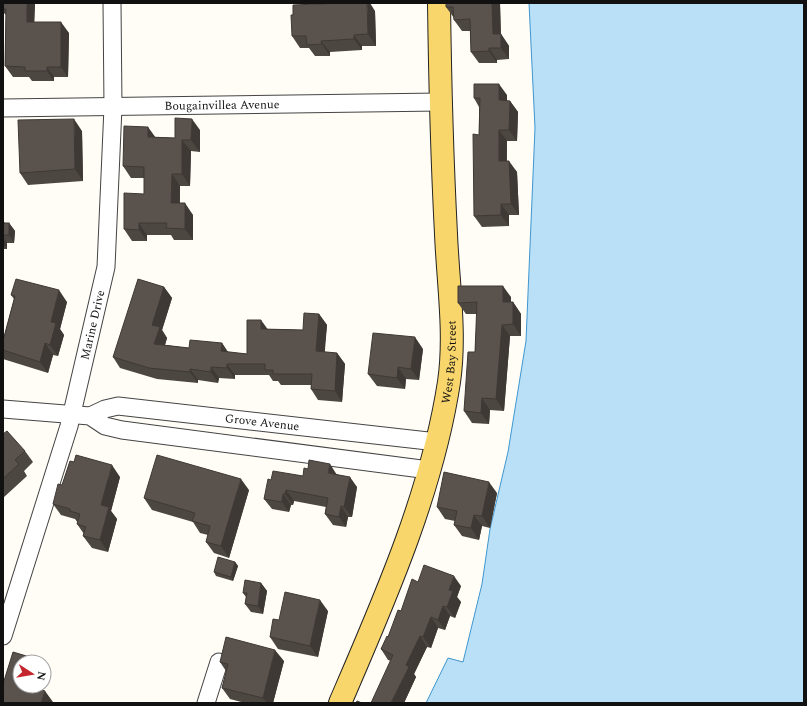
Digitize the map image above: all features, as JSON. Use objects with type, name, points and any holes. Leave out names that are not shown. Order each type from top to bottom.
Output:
[{"type":"main road","name":"West Bay Street","points":[[340,703],[388,591],[429,470],[437,442],[449,381],[451,333],[440,102],[439,3]]},
{"type":"street","name":"Marine Drive","points":[[3,636],[71,415],[106,267],[113,107],[112,3]]},
{"type":"street","name":"Bougainvillea Avenue","points":[[3,108],[440,102]]},
{"type":"street","name":"Grove Avenue","points":[[3,409],[90,416],[105,409],[118,406],[437,442]]},
{"type":"street","name":"Grove Avenue","points":[[90,416],[105,426],[122,430],[429,470]]},
{"type":"street","points":[[206,703],[219,662]]},
{"type":"water","points":[[529,3],[804,3],[804,703],[426,703],[448,658],[463,662],[482,584],[490,529],[508,452],[526,341],[535,128]]},
{"type":"building","points":[[3,3],[27,3],[27,22],[61,22],[61,67],[47,67],[47,71],[25,71],[25,67],[5,66],[6,9],[3,9]]},
{"type":"building","points":[[367,3],[368,34],[354,35],[354,39],[321,41],[322,44],[307,45],[306,36],[292,36],[291,15],[293,15],[293,5]]},
{"type":"building","points":[[446,3],[492,3],[493,34],[501,34],[501,48],[489,48],[489,51],[471,52],[470,19],[454,20],[453,7],[446,7]]},
{"type":"building","points":[[474,84],[499,84],[499,100],[510,101],[509,130],[499,130],[499,161],[509,161],[511,204],[501,204],[501,215],[474,216],[473,134],[479,135],[480,98],[474,98]]},
{"type":"building","points":[[175,118],[192,119],[191,140],[182,140],[182,174],[172,174],[171,203],[185,203],[185,229],[166,228],[167,223],[139,223],[139,230],[124,229],[124,193],[144,194],[144,167],[123,166],[124,126],[148,127],[148,137],[175,138]]},
{"type":"building","points":[[74,119],[75,169],[20,173],[18,120]]},
{"type":"building","points":[[3,223],[9,223],[9,235],[3,235]]},
{"type":"building","points":[[16,279],[59,290],[51,322],[56,323],[50,345],[45,343],[40,362],[3,350],[3,337],[15,296],[11,295]]},
{"type":"building","points":[[138,279],[164,287],[152,325],[160,327],[154,344],[189,348],[190,340],[222,343],[221,351],[247,354],[247,320],[261,320],[261,329],[303,330],[304,313],[319,314],[316,351],[337,353],[335,391],[311,389],[312,374],[273,374],[273,370],[265,370],[265,364],[227,364],[227,368],[211,367],[211,372],[190,369],[190,372],[149,368],[113,357]]},
{"type":"building","points":[[458,286],[503,286],[503,302],[513,302],[513,324],[502,325],[496,399],[482,398],[481,413],[464,411],[468,352],[475,352],[477,302],[458,303]]},
{"type":"building","points":[[373,333],[415,337],[411,369],[398,367],[397,378],[368,374]]},
{"type":"building","points":[[7,431],[25,451],[15,460],[19,464],[3,479],[3,434]]},
{"type":"building","points":[[76,455],[112,465],[101,505],[109,507],[100,540],[83,536],[86,527],[77,524],[80,514],[70,511],[70,509],[53,504],[58,484],[62,485],[70,461],[74,462]]},
{"type":"building","points":[[157,455],[241,479],[221,546],[206,542],[210,526],[192,521],[195,513],[144,498]]},
{"type":"building","points":[[309,460],[330,464],[328,473],[350,477],[344,507],[341,506],[339,517],[325,514],[328,498],[286,490],[285,494],[283,494],[282,502],[264,499],[268,479],[271,480],[273,471],[303,476],[304,468],[308,469]]},
{"type":"building","points":[[444,472],[489,482],[482,516],[474,515],[471,528],[454,525],[457,511],[437,507]]},
{"type":"building","points":[[218,557],[235,562],[231,577],[214,572]]},
{"type":"building","points":[[424,565],[454,576],[449,590],[453,591],[447,607],[443,606],[438,620],[431,617],[423,637],[420,636],[406,665],[409,667],[391,703],[371,703],[393,655],[381,649],[387,636],[388,637],[398,610],[401,611],[412,579],[418,582]]},
{"type":"building","points":[[245,580],[261,583],[258,606],[245,604],[247,593],[243,593]]},
{"type":"building","points":[[285,592],[320,600],[310,646],[270,637],[273,619],[279,620]]},
{"type":"building","points":[[226,637],[275,650],[263,698],[222,688],[228,664],[220,662]]},
{"type":"building","points":[[12,655],[12,694],[44,694],[41,703],[3,703],[3,684]]}]
